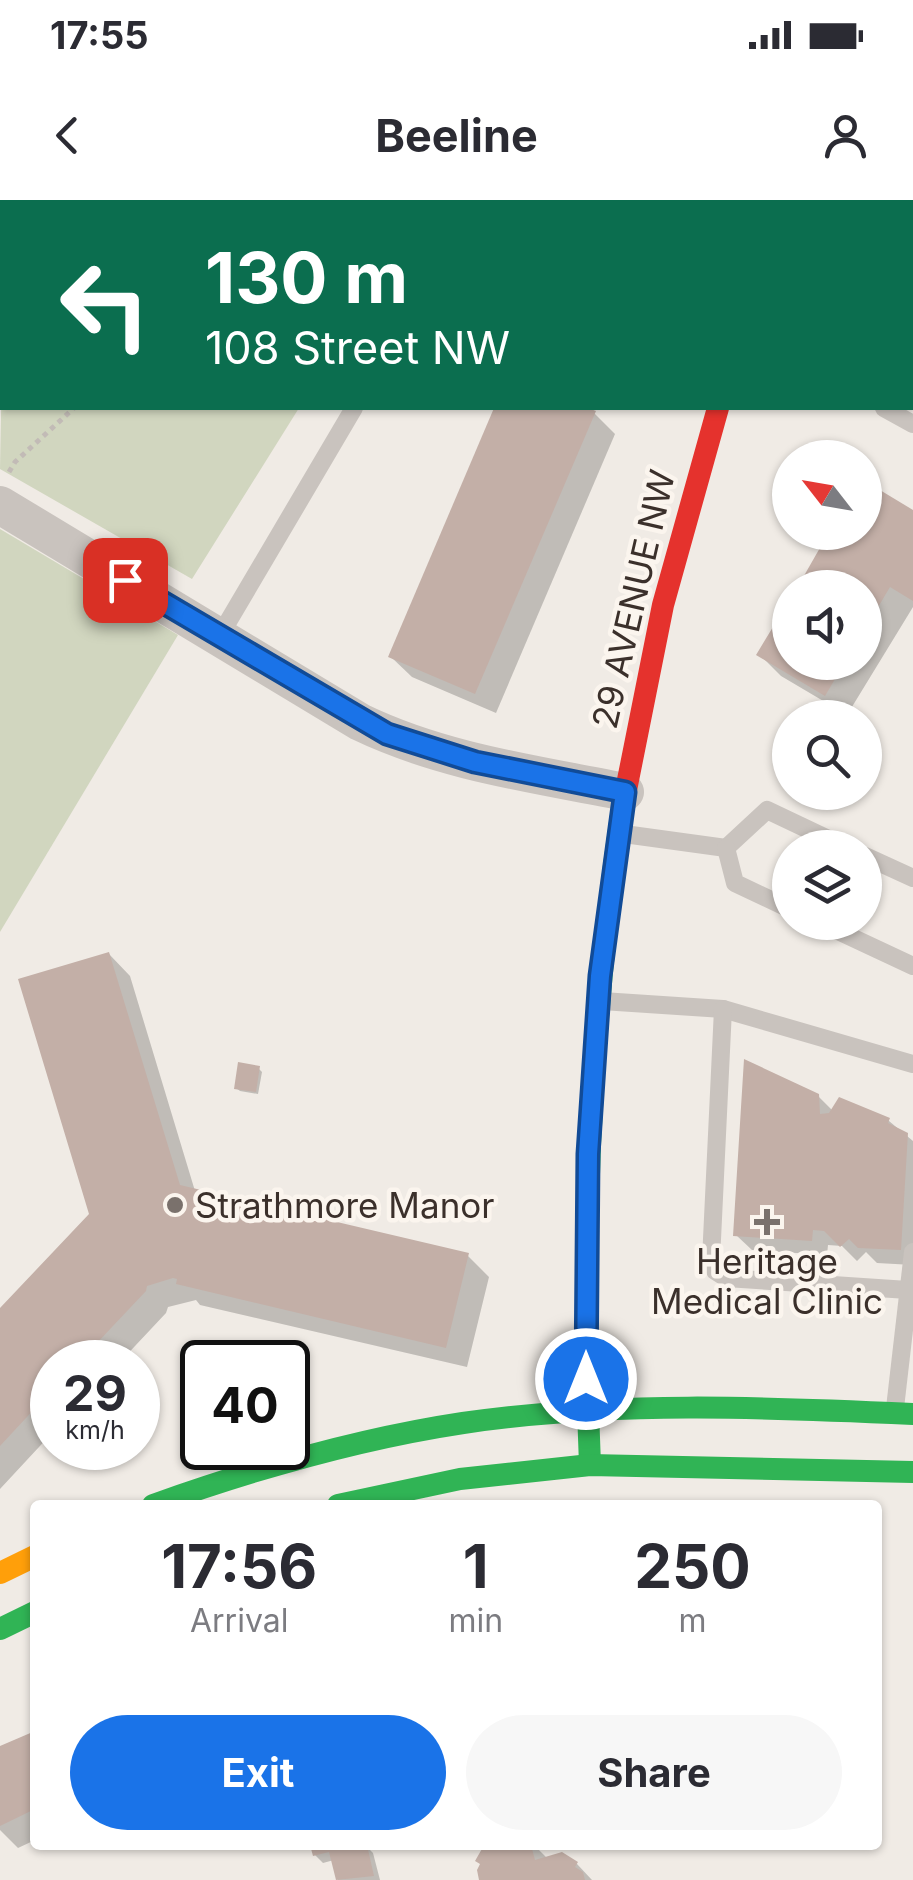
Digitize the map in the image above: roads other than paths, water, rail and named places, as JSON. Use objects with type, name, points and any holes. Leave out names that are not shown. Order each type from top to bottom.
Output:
[{"type":"street","name":"29 AVENUE NW","points":[[590,1465],[588,1154],[598,1001],[618,834],[663,604],[717,410]]},
{"type":"street","points":[[4,490],[219,637],[387,734],[475,762],[625,792]]},
{"type":"street","points":[[169,1500],[384,1436],[509,1417],[764,1408],[904,1414]]},
{"type":"street","points":[[361,1500],[460,1479],[590,1465],[913,1472]]},
{"type":"street","points":[[0,1573],[30,1558]]},
{"type":"street","points":[[0,1629],[30,1614]]},
{"type":"lane","points":[[219,637],[353,410]]},
{"type":"lane","points":[[888,410],[913,424]]},
{"type":"lane","points":[[726,848],[767,810],[809,830]]},
{"type":"lane","points":[[618,834],[726,848]]},
{"type":"lane","points":[[726,848],[735,883],[772,900]]},
{"type":"lane","points":[[882,864],[913,878]]},
{"type":"lane","points":[[857,940],[913,966]]},
{"type":"lane","points":[[598,1001],[724,1009],[913,1064]]},
{"type":"lane","points":[[724,1009],[711,1260],[715,1270],[726,1278],[908,1290]]},
{"type":"lane","points":[[904,1414],[913,1252]]},
{"type":"place","name":"Strathmore Manor","points":[[175,1205]]},
{"type":"place","name":"Heritage Medical Clinic","points":[[767,1222]]}]
